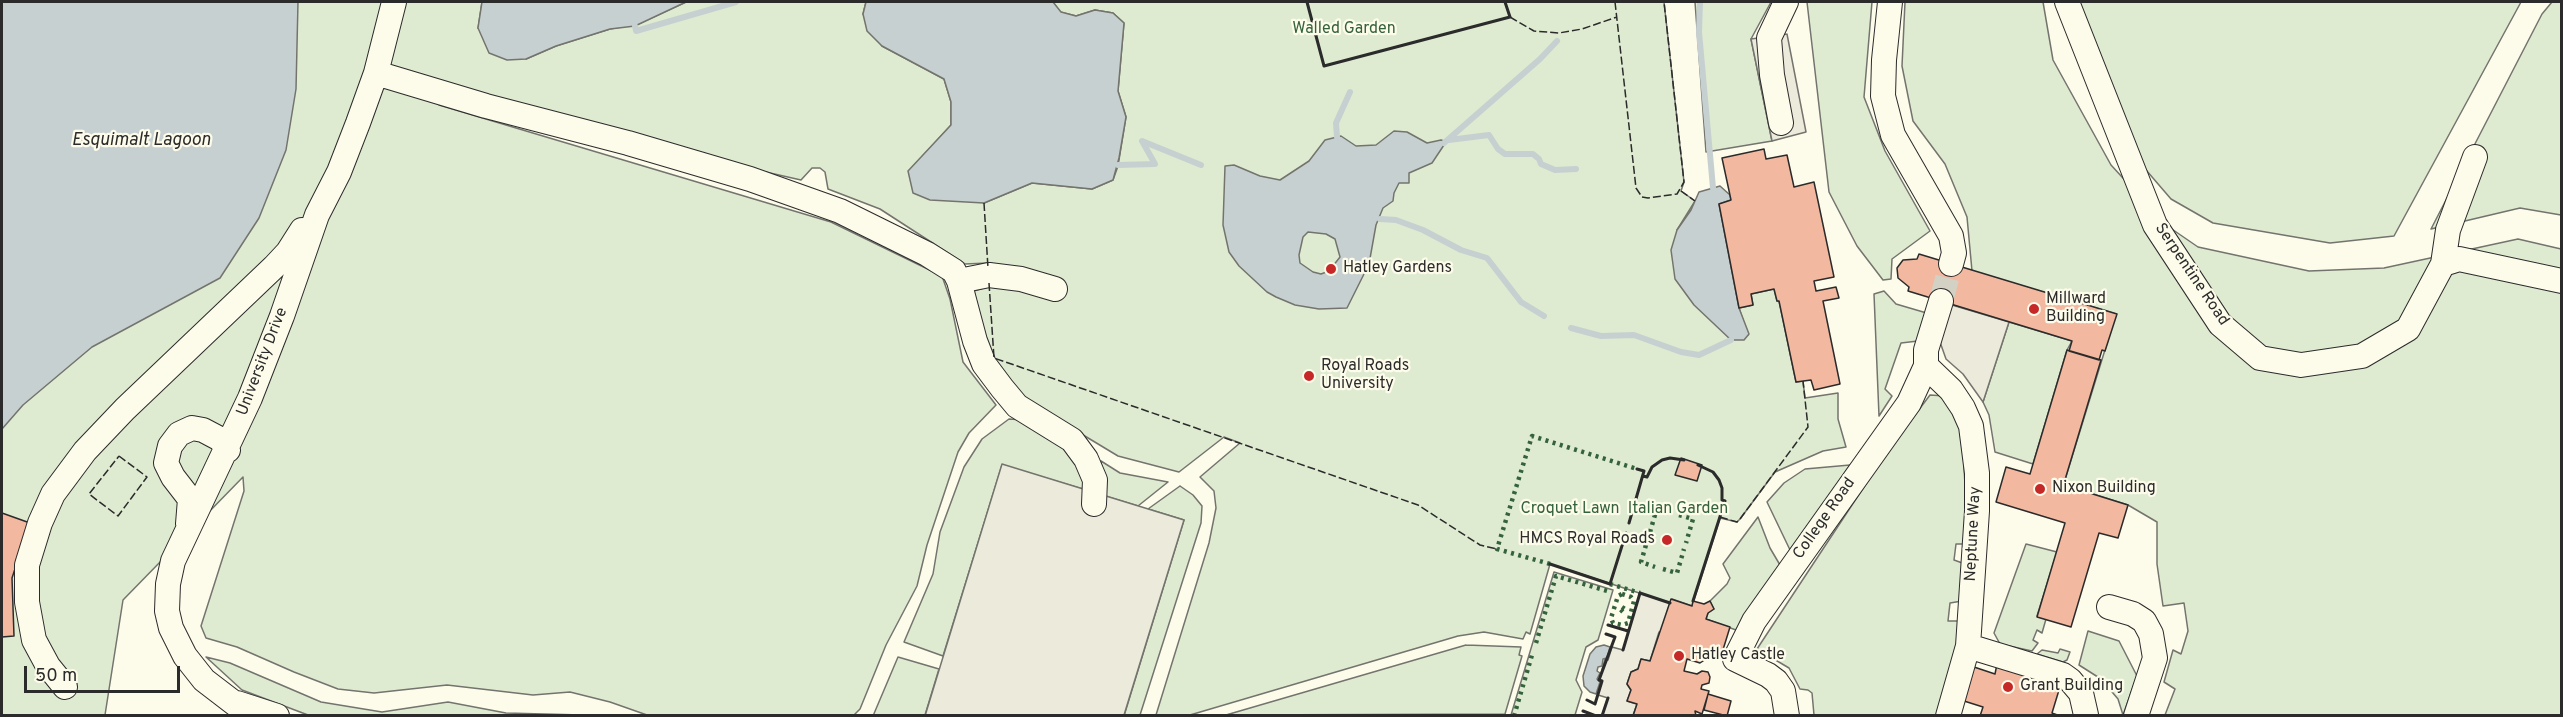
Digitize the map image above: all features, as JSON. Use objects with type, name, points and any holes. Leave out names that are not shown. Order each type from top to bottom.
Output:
[{"type":"street","name":"University Drive","points":[[277,716],[242,709],[204,680],[185,656],[171,628],[167,611],[168,584],[173,561],[228,450],[266,360],[317,215],[339,172],[376,73],[394,2]]},
{"type":"street","points":[[1781,123],[1772,75],[1769,38],[1786,2]]},
{"type":"street","points":[[1890,2],[1883,96],[1893,135],[1947,227],[1954,253],[1951,264]]},
{"type":"street","name":"Serpentine Road","points":[[2067,2],[2155,225],[2220,324],[2260,358],[2301,364],[2362,356],[2408,329],[2443,264],[2448,230],[2475,157]]},
{"type":"street","points":[[376,73],[486,106],[750,178],[840,211],[927,254],[954,271],[984,364],[1017,406],[1072,440],[1086,459],[1095,480],[1094,504]]},
{"type":"street","points":[[65,687],[48,666],[34,640],[27,602],[27,565],[39,523],[53,494],[85,451],[125,409],[288,252],[339,172]]},
{"type":"street","points":[[2443,264],[2459,259],[2562,281]]},
{"type":"street","points":[[959,281],[989,275],[1021,279],[1055,289]]},
{"type":"street","name":"College Road","points":[[1787,716],[1783,691],[1776,681],[1736,659],[1754,621],[1909,403],[1926,366],[1926,350],[1941,302]]},
{"type":"street","name":"Neptune Way","points":[[1926,366],[1951,390],[1963,408],[1971,426],[1975,445],[1977,511],[1968,646],[1948,716]]},
{"type":"street","points":[[188,529],[190,499],[173,477],[166,463],[170,446],[179,434],[192,428],[203,430],[220,439],[228,450]]},
{"type":"street","points":[[2109,607],[2133,614],[2144,621],[2151,634],[2155,658],[2136,716]]},
{"type":"street","points":[[1968,646],[2070,680],[2082,693],[2086,716]]},
{"type":"green space","points":[[2,2],[482,2],[478,28],[526,59],[556,46],[610,29],[638,24],[686,2],[866,2],[863,14],[882,46],[944,79],[951,102],[951,125],[909,171],[984,203],[1032,183],[1092,189],[1113,180],[1118,166],[1126,117],[1118,91],[1124,23],[1113,13],[1095,10],[1076,16],[1060,12],[1053,2],[1664,2],[1684,182],[1681,191],[1695,201],[1677,230],[1748,335],[1739,308],[1753,305],[1751,294],[1774,289],[1777,301],[1779,301],[1796,382],[1803,381],[1805,398],[1838,393],[1838,419],[1846,447],[1823,451],[1775,472],[1737,522],[1720,518],[1692,606],[1672,599],[1670,603],[1550,564],[1530,634],[1526,632],[1523,639],[1484,632],[1458,636],[1190,715],[1156,715],[1209,543],[1216,508],[1214,491],[1200,477],[1240,443],[1224,437],[1179,472],[1118,456],[1030,403],[1006,382],[987,349],[974,291],[990,286],[988,263],[965,264],[880,209],[828,189],[825,172],[820,168],[812,168],[801,180],[717,161],[446,85],[439,105],[831,222],[942,276],[950,299],[963,362],[996,405],[969,433],[958,452],[927,545],[917,586],[886,645],[860,709],[853,716],[647,715],[610,702],[570,692],[533,695],[447,685],[374,693],[338,689],[237,647],[206,638],[201,626],[244,491],[243,477],[123,600],[105,715],[2,715]]},
{"type":"green space","points":[[1695,2],[1771,2],[1751,39],[1772,141],[1706,152]]},
{"type":"green space","points":[[1807,2],[1872,2],[1864,97],[1885,151],[1930,231],[1892,259],[1891,279],[1883,280],[1857,246],[1829,192]]},
{"type":"green space","points":[[1905,2],[2043,2],[2053,60],[2111,165],[2166,225],[2198,247],[2309,271],[2384,268],[2518,239],[2561,249],[2561,715],[2165,715],[2175,689],[2164,682],[2173,650],[2181,654],[2188,631],[2184,603],[2163,606],[2157,564],[2157,522],[2128,505],[2064,483],[2116,314],[1972,271],[1967,217],[1945,164],[1913,121],[1902,66]]},
{"type":"green space","points":[[2072,2],[2521,2],[2394,236],[2330,243],[2213,223],[2171,199],[2134,156]]},
{"type":"green space","points":[[2552,2],[2561,2],[2561,215],[2520,208],[2431,229],[2542,14]]},
{"type":"green space","points":[[1884,291],[1896,304],[1930,314],[1918,341],[1901,343],[1885,389],[1892,396],[1879,416],[1874,294]]},
{"type":"green space","points":[[2009,322],[2072,341],[2067,350],[2033,464],[1995,452],[1989,415],[1983,402]]},
{"type":"green space","points":[[1930,395],[1945,396],[1962,427],[1967,525],[1965,544],[1956,544],[1954,560],[1965,564],[1962,601],[1950,603],[1948,621],[1960,621],[1955,661],[1938,715],[1814,715],[1812,693],[1800,689],[1789,668],[1757,649],[1887,452]]},
{"type":"green space","points":[[1009,419],[1024,420],[1072,448],[1086,490],[1002,465],[943,656],[904,642],[933,574],[940,532],[964,467],[982,439]]},
{"type":"green space","points":[[1101,461],[1120,473],[1168,482],[1138,506],[1105,496]]},
{"type":"green space","points":[[1850,465],[1791,552],[1767,502],[1784,483],[1805,469]]},
{"type":"green space","points":[[1180,486],[1193,495],[1202,506],[1201,523],[1140,715],[1124,716],[1184,520],[1148,509]]},
{"type":"green space","points":[[1758,517],[1770,548],[1780,565],[1736,630],[1706,619],[1708,613],[1714,609],[1710,601],[1730,578],[1723,564]]},
{"type":"green space","points":[[2026,544],[2057,552],[2037,616],[2046,619],[2042,633],[2037,630],[2033,640],[2038,643],[2032,651],[2000,644],[1994,633]]},
{"type":"green space","points":[[1554,572],[1613,590],[1598,640],[1586,647],[1576,680],[1582,692],[1575,715],[1511,715]]},
{"type":"green space","points":[[2088,631],[2119,641],[2137,676],[2123,715],[2118,699],[2101,679],[2079,665]]},
{"type":"green space","points":[[1466,645],[1521,647],[1519,655],[1522,656],[1505,714],[1226,715]]},
{"type":"green space","points":[[2060,649],[2070,652],[2067,660],[2063,662],[2037,654],[2042,650],[2058,653]]},
{"type":"green space","points":[[206,657],[230,663],[321,702],[382,712],[448,702],[506,713],[582,715],[308,715],[242,690]]},
{"type":"green space","points":[[898,657],[939,669],[925,715],[873,716]]},
{"type":"shaded area","points":[[1787,34],[1806,132],[1772,141],[1751,39]]},
{"type":"shaded area","points":[[1952,305],[2009,322],[1983,402],[1963,374],[1946,359],[1940,342]]},
{"type":"shaded area","points":[[1002,464],[1184,520],[1124,715],[925,716]]},
{"type":"shaded area","points":[[1640,593],[1670,603],[1661,632],[1659,632],[1650,661],[1641,659],[1638,669],[1631,672],[1627,684],[1631,690],[1627,701],[1637,704],[1633,715],[1602,715],[1608,698],[1598,695],[1601,682],[1599,680],[1605,659],[1608,660],[1612,647],[1623,650]]},
{"type":"water","name":"Esquimalt Lagoon","points":[[2,2],[298,2],[296,89],[286,150],[259,218],[220,278],[92,347],[23,405],[2,429]]},
{"type":"water","points":[[482,2],[686,2],[635,26],[610,29],[556,46],[526,59],[507,60],[489,53],[478,28]]},
{"type":"water","points":[[866,2],[1053,2],[1061,12],[1076,16],[1095,10],[1113,13],[1124,23],[1118,91],[1126,117],[1113,180],[1092,189],[1032,183],[984,203],[930,200],[913,193],[908,171],[951,125],[951,102],[944,79],[882,46],[867,31],[863,14]]},
{"type":"water","points":[[1394,131],[1407,132],[1427,143],[1444,141],[1444,145],[1432,163],[1409,173],[1409,183],[1399,183],[1393,201],[1383,208],[1376,225],[1369,264],[1347,308],[1319,309],[1295,305],[1267,292],[1239,266],[1229,252],[1223,225],[1225,166],[1234,165],[1260,176],[1280,180],[1309,161],[1325,140],[1341,136],[1356,146],[1376,145]],"holes":[[[1308,232],[1326,234],[1335,239],[1340,257],[1329,271],[1321,274],[1313,272],[1300,263],[1299,255],[1303,237]]]},
{"type":"water","points":[[1720,186],[1730,195],[1731,200],[1719,204],[1739,308],[1749,334],[1744,340],[1731,340],[1694,305],[1675,279],[1671,250],[1677,230],[1691,210],[1699,192]]},
{"type":"water","points":[[1604,645],[1610,647],[1607,658],[1603,659],[1602,666],[1598,667],[1597,671],[1600,673],[1597,679],[1600,682],[1596,694],[1584,686],[1583,676],[1590,654],[1596,647]]},
{"type":"building","points":[[1764,149],[1766,159],[1787,155],[1794,187],[1814,182],[1834,277],[1814,281],[1816,291],[1836,287],[1839,298],[1823,301],[1840,384],[1814,390],[1811,380],[1796,382],[1779,301],[1777,301],[1774,289],[1751,294],[1753,305],[1739,308],[1719,204],[1731,200],[1722,158]]},
{"type":"building","name":"Millward Building","points":[[1919,254],[2117,314],[2105,351],[2102,350],[2099,360],[2069,351],[2072,341],[1908,291],[1909,287],[1898,278],[1897,268],[1903,260],[1917,259]]},
{"type":"building","name":"Nixon Building","points":[[2067,350],[2101,360],[2064,483],[2128,505],[2118,538],[2099,533],[2071,627],[2037,617],[2065,523],[1996,502],[2006,467],[2030,474]]},
{"type":"building","points":[[1681,458],[1702,465],[1697,481],[1675,475]]},
{"type":"building","points":[[2,513],[30,523],[12,578],[14,636],[2,637]]},
{"type":"building","name":"Hatley Castle","points":[[1671,599],[1692,606],[1693,601],[1704,604],[1710,601],[1714,609],[1708,613],[1706,619],[1730,627],[1722,653],[1709,650],[1706,659],[1700,663],[1687,659],[1684,671],[1697,674],[1702,671],[1708,672],[1710,677],[1709,683],[1702,685],[1701,689],[1709,691],[1702,714],[1695,711],[1696,716],[1633,716],[1637,704],[1627,701],[1631,690],[1627,684],[1631,672],[1638,669],[1641,659],[1650,661]]},
{"type":"building","name":"Grant Building","points":[[1997,664],[2039,677],[2037,683],[2059,690],[2052,713],[2060,716],[1980,716],[1983,707],[1964,701],[1974,667],[1995,674]]},
{"type":"building","points":[[1708,694],[1731,701],[1727,716],[1704,710]]},
{"type":"waterway","points":[[635,26],[636,31],[736,2]]},
{"type":"waterway","points":[[1700,2],[1699,32],[1713,188]]},
{"type":"waterway","points":[[1444,143],[1540,59],[1557,41]]},
{"type":"waterway","points":[[1337,137],[1336,123],[1350,92]]},
{"type":"waterway","points":[[1449,140],[1489,135],[1498,149],[1505,154],[1533,154],[1541,164],[1555,170],[1576,169]]},
{"type":"waterway","points":[[1118,165],[1155,164],[1142,141],[1201,165]]},
{"type":"waterway","points":[[1380,219],[1396,220],[1423,230],[1461,250],[1487,258],[1521,302],[1544,316]]},
{"type":"waterway","points":[[1571,328],[1601,336],[1634,335],[1681,352],[1699,355],[1731,340]]},
{"type":"tunnel","points":[[1941,301],[1951,264]]},
{"type":"hedge","points":[[1550,564],[1497,549],[1532,436],[1637,469]]},
{"type":"hedge","points":[[1650,532],[1657,508],[1672,512]]},
{"type":"hedge","points":[[1679,515],[1693,519],[1686,543]]},
{"type":"hedge","points":[[1648,538],[1641,562],[1655,567]]},
{"type":"hedge","points":[[1663,569],[1677,573],[1684,549]]},
{"type":"hedge","points":[[1536,643],[1556,576],[1611,592]]},
{"type":"hedge","points":[[1610,584],[1640,593]]},
{"type":"hedge","points":[[1622,594],[1631,597],[1634,601],[1628,623],[1622,625],[1613,623],[1611,618],[1618,596],[1622,594]]},
{"type":"hedge","points":[[1622,607],[1625,609],[1623,612],[1620,609],[1622,607]]},
{"type":"hedge","points":[[1514,716],[1532,655]]},
{"type":"fence","points":[[1615,2],[1636,188],[1642,197],[1648,198],[1677,194],[1684,182],[1664,2]]},
{"type":"fence","points":[[1510,17],[1534,31],[1559,33],[1582,29],[1617,17]]},
{"type":"fence","points":[[1681,191],[1695,201]]},
{"type":"fence","points":[[984,203],[988,268]]},
{"type":"fence","points":[[989,283],[994,358],[1418,505],[1480,545],[1497,549]]},
{"type":"fence","points":[[1720,517],[1737,522],[1740,519],[1808,427],[1803,381]]},
{"type":"fence","points":[[119,456],[147,477],[118,516],[89,494],[119,456]]},
{"type":"wall","points":[[1307,2],[1324,66],[1510,17],[1505,2]]},
{"type":"wall","points":[[1643,476],[1647,477],[1652,467],[1662,460],[1670,458],[1684,460]]},
{"type":"wall","points":[[1693,601],[1725,501],[1722,500],[1719,480],[1713,472],[1698,465]]},
{"type":"wall","points":[[1629,523],[1644,471],[1637,469]]},
{"type":"wall","points":[[1550,564],[1610,584],[1626,533]]},
{"type":"wall","points":[[1623,650],[1640,593],[1670,603]]},
{"type":"wall","points":[[1608,625],[1628,631]]},
{"type":"wall","points":[[1587,700],[1595,704],[1602,681],[1599,680],[1615,637],[1606,634]]},
{"type":"wall","points":[[1602,716],[1608,698]]},
{"type":"wall","points":[[1583,711],[1596,716]]},
{"type":"place","name":"Hatley Gardens","points":[[1331,269]]},
{"type":"place","name":"Millward Building","points":[[2034,309]]},
{"type":"place","name":"Royal Roads University","points":[[1309,376]]},
{"type":"place","name":"Nixon Building","points":[[2040,489]]},
{"type":"place","name":"HMCS Royal Roads","points":[[1667,540]]},
{"type":"place","name":"Hatley Castle","points":[[1679,656]]},
{"type":"place","name":"Grant Building","points":[[2008,687]]},
{"type":"park label","name":"Walled Garden","points":[[1344,30]]},
{"type":"park label","name":"Croquet Lawn","points":[[1570,510]]},
{"type":"park label","name":"Italian Garden","points":[[1678,510]]}]
